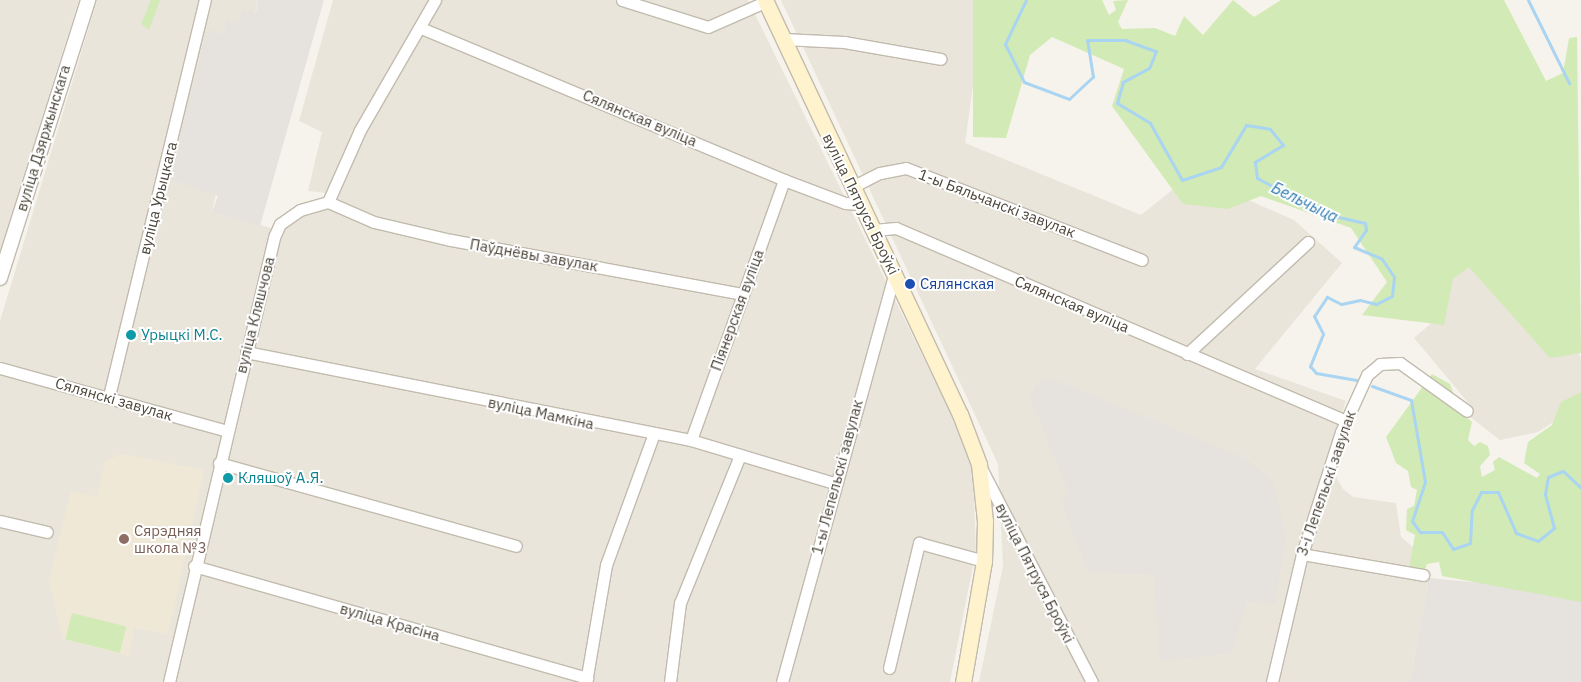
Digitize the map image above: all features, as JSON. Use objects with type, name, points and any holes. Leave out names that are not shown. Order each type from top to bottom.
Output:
[{"type":"main road","name":"вуліца Пятруся Броўкі","points":[[765,1],[960,414],[979,464],[986,521],[984,561],[963,682]]},
{"type":"street","name":"вуліца Дзяржынскага","points":[[0,278],[88,0]]},
{"type":"street","name":"вуліца Урыцкага","points":[[109,396],[205,0]]},
{"type":"street","points":[[328,202],[360,130],[421,28],[435,0]]},
{"type":"street","points":[[622,0],[708,27],[765,1]]},
{"type":"street","name":"Сялянская вуліца","points":[[421,28],[784,180],[845,203],[860,204]]},
{"type":"street","points":[[783,39],[844,42],[941,59]]},
{"type":"street","name":"1-ы Бяльчанскі завулак","points":[[852,187],[880,173],[906,168],[1142,260]]},
{"type":"street","name":"Піянерская вуліца","points":[[691,440],[784,180]]},
{"type":"street","name":"Паўднёвы завулак","points":[[328,202],[374,222],[451,240],[743,294]]},
{"type":"street","name":"вуліца Кляшчова","points":[[169,682],[194,566],[246,352],[280,224],[300,210],[328,202]]},
{"type":"street","name":"Сялянская вуліца","points":[[873,230],[896,228],[1345,420]]},
{"type":"street","points":[[1187,354],[1308,242]]},
{"type":"street","name":"1-ы Лепельскі завулак","points":[[782,682],[834,483],[894,274]]},
{"type":"street","name":"вуліца Мамкіна","points":[[246,352],[653,436],[691,440],[834,483]]},
{"type":"street","name":"3-і Лепельскі завулак","points":[[1272,682],[1302,554],[1345,420],[1367,375],[1391,362],[1410,367],[1467,411]]},
{"type":"street","name":"Сялянскі завулак","points":[[0,368],[109,396],[227,430]]},
{"type":"street","points":[[587,680],[606,565],[653,436]]},
{"type":"street","points":[[670,682],[680,603],[740,455]]},
{"type":"street","points":[[219,463],[516,546]]},
{"type":"street","name":"вуліца Пятруся Броўкі","points":[[979,464],[1092,682]]},
{"type":"street","points":[[0,521],[47,532]]},
{"type":"street","points":[[889,668],[920,543],[984,561]]},
{"type":"street","points":[[1302,554],[1422,575]]},
{"type":"street","name":"вуліца Красіна","points":[[194,566],[587,680]]},
{"type":"shaded area","points":[[0,0],[79,0],[0,251]]},
{"type":"shaded area","points":[[97,0],[258,0],[212,212],[282,231],[304,214],[321,208],[327,193],[308,191],[322,132],[299,121],[333,0],[748,0],[952,416],[973,472],[976,551],[950,682],[0,682],[0,321]]},
{"type":"shaded area","points":[[258,0],[324,0],[260,226],[212,212],[218,196],[169,179],[207,30],[224,34],[227,20],[238,23],[242,8],[256,12]]},
{"type":"shaded area","points":[[781,0],[985,0],[965,143],[1141,215],[1191,175],[1294,220],[1342,263],[1255,369],[1346,401],[1327,460],[1343,489],[1353,497],[1396,503],[1401,537],[1420,553],[1429,578],[1410,682],[979,682],[1003,566],[998,464]]},
{"type":"shaded area","points":[[1459,253],[1564,321],[1581,358],[1581,404],[1538,432],[1500,440],[1465,413],[1471,406],[1414,338],[1442,314]]},
{"type":"shaded area","points":[[1050,378],[1245,458],[1273,481],[1286,538],[1275,604],[1247,602],[1231,653],[1159,661],[1154,575],[1088,572],[1060,499],[1069,494],[1030,397],[1036,385]]},
{"type":"shaded area","name":"Сярэдняя школа №3","points":[[122,454],[204,470],[168,634],[134,628],[129,656],[63,639],[49,581],[71,491],[97,497],[105,461]]},
{"type":"shaded area","points":[[1581,557],[1581,682],[1410,682],[1429,578],[1575,592]]},
{"type":"green space","points":[[151,0],[160,0],[149,30],[141,24]]},
{"type":"green space","points":[[973,0],[1102,0],[1109,15],[1116,10],[1113,1],[1128,0],[1118,22],[1122,29],[1155,28],[1175,36],[1184,16],[1203,35],[1233,0],[1254,17],[1281,0],[1504,0],[1546,81],[1563,73],[1569,38],[1577,37],[1581,353],[1550,358],[1469,267],[1453,279],[1444,325],[1362,315],[1387,282],[1351,228],[1261,196],[1228,209],[1183,204],[1112,106],[1124,69],[1052,37],[1030,55],[1006,138],[973,137]]},
{"type":"green space","points":[[1432,374],[1450,384],[1460,412],[1472,422],[1468,440],[1474,446],[1480,442],[1488,446],[1490,455],[1480,466],[1482,477],[1495,470],[1493,462],[1499,457],[1537,478],[1540,474],[1524,463],[1528,442],[1552,425],[1561,402],[1581,392],[1581,602],[1442,576],[1439,562],[1427,564],[1424,573],[1409,569],[1415,535],[1406,530],[1407,509],[1414,506],[1417,490],[1411,487],[1408,471],[1396,463],[1386,437]]},
{"type":"green space","points":[[72,613],[126,627],[120,653],[65,639]]},
{"type":"waterway","name":"Бельчыца","points":[[1026,0],[1005,44],[1024,82],[1069,99],[1093,77],[1087,40],[1125,40],[1156,51],[1149,68],[1123,82],[1117,103],[1150,123],[1182,180],[1221,167],[1246,125],[1270,129],[1283,145],[1255,162],[1257,178],[1325,214],[1365,223],[1366,230],[1354,247],[1382,259],[1394,277],[1392,296],[1376,304],[1360,300],[1341,304],[1327,297],[1314,316],[1323,334],[1310,366],[1316,373],[1356,380]]},
{"type":"waterway","points":[[1528,0],[1569,83]]},
{"type":"waterway","name":"Бельчыца","points":[[1372,386],[1411,400],[1425,482],[1412,521],[1420,532],[1442,532],[1453,549],[1470,543],[1472,510],[1481,492],[1498,492],[1516,533],[1538,541],[1554,528],[1545,494],[1548,477],[1563,471],[1581,488]]},
{"type":"place","name":"Сялянская","points":[[910,284]]},
{"type":"place","name":"Урыцкі М.С.","points":[[131,335]]},
{"type":"place","name":"Кляшоў А.Я.","points":[[228,478]]},
{"type":"place","name":"Сярэдняя школа №3","points":[[124,539]]}]
